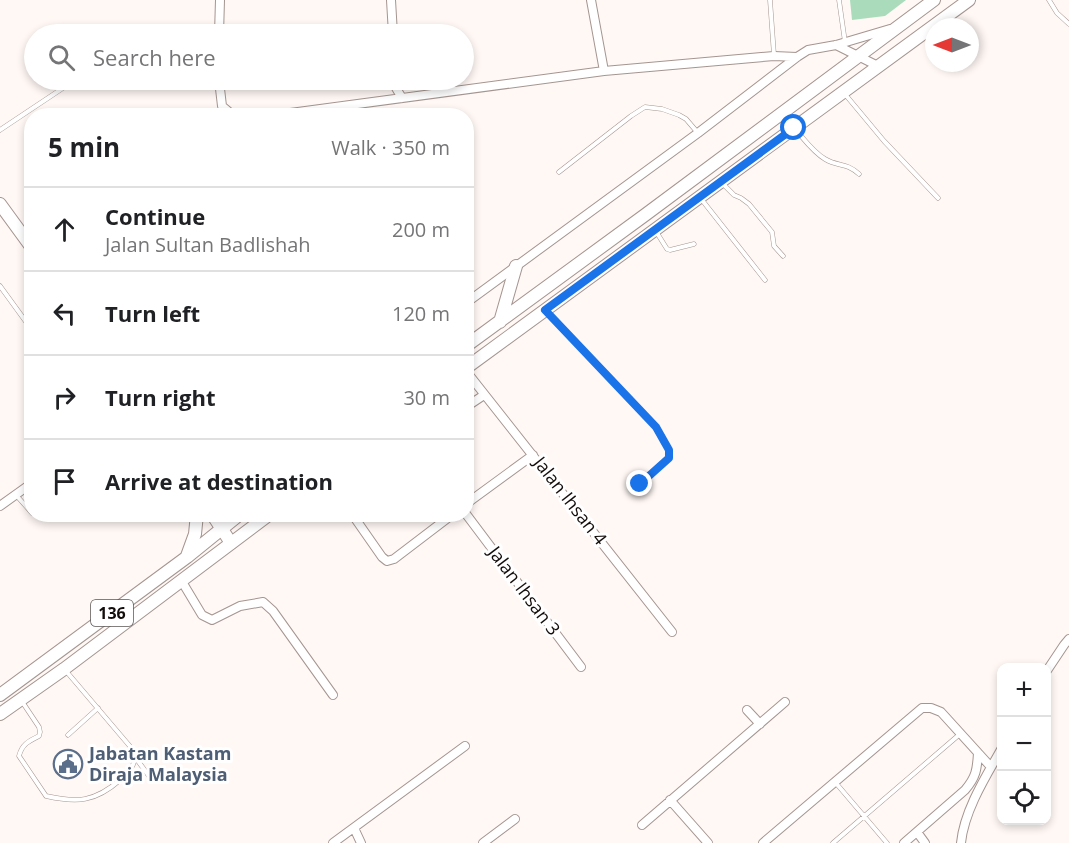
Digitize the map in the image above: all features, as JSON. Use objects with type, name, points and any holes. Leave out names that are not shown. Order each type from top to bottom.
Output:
[{"type":"main road","points":[[474,340],[934,0]]},
{"type":"main road","points":[[474,364],[969,0]]},
{"type":"main road","points":[[0,204],[24,237]]},
{"type":"main road","points":[[500,321],[516,266]]},
{"type":"main road","points":[[187,557],[195,534],[196,522]]},
{"type":"main road","points":[[217,522],[231,543]]},
{"type":"main road","name":"136","points":[[0,695],[187,557],[230,522]]},
{"type":"main road","points":[[239,522],[245,533]]},
{"type":"main road","name":"136","points":[[0,714],[64,669],[259,522]]},
{"type":"street","points":[[219,24],[220,0]]},
{"type":"street","points":[[391,0],[392,24]]},
{"type":"street","points":[[591,0],[604,72]]},
{"type":"street","points":[[474,297],[698,133],[797,57],[808,50],[846,43],[897,26]]},
{"type":"street","points":[[836,45],[878,66]]},
{"type":"street","points":[[474,89],[604,72],[774,56],[797,57]]},
{"type":"street","points":[[220,90],[222,106],[224,108]]},
{"type":"street","points":[[397,90],[402,98]]},
{"type":"street","points":[[328,108],[464,90]]},
{"type":"street","name":"Jalan Ihsan 4","points":[[474,381],[672,632]]},
{"type":"street","points":[[474,402],[484,395]]},
{"type":"street","points":[[474,498],[533,455]]},
{"type":"street","points":[[0,506],[24,488]]},
{"type":"street","points":[[358,522],[387,561],[394,559],[443,522]]},
{"type":"street","name":"Jalan Ihsan 3","points":[[472,522],[581,667]]},
{"type":"street","points":[[182,580],[202,615],[212,620],[240,606],[263,602],[273,611],[333,695]]},
{"type":"street","points":[[1051,666],[1069,639]]},
{"type":"street","points":[[642,825],[785,702]]},
{"type":"street","points":[[763,843],[922,708],[931,708],[941,712],[992,767]]},
{"type":"street","points":[[747,710],[760,724]]},
{"type":"street","points":[[333,843],[465,746]]},
{"type":"street","points":[[904,843],[966,790],[976,773],[978,753]]},
{"type":"street","points":[[961,843],[962,831],[973,801],[997,758]]},
{"type":"street","points":[[670,800],[708,843]]},
{"type":"street","points":[[483,843],[515,819]]},
{"type":"street","points":[[354,828],[361,843]]},
{"type":"street","points":[[917,832],[925,843]]},
{"type":"lane","points":[[770,0],[774,56]]},
{"type":"lane","points":[[838,0],[846,43]]},
{"type":"lane","points":[[1049,0],[1057,13],[1069,24]]},
{"type":"lane","points":[[33,108],[60,90]]},
{"type":"lane","points":[[844,93],[884,141],[938,198]]},
{"type":"lane","points":[[559,172],[645,107],[662,109],[679,115],[687,119],[698,133]]},
{"type":"lane","points":[[0,130],[24,114]]},
{"type":"lane","points":[[794,128],[810,147],[825,159],[853,168],[859,174]]},
{"type":"lane","points":[[721,182],[734,195],[749,204],[771,232],[774,246],[783,256]]},
{"type":"lane","points":[[700,197],[765,280]]},
{"type":"lane","points":[[654,230],[667,249],[694,244]]},
{"type":"lane","points":[[0,286],[24,319]]},
{"type":"lane","points":[[545,310],[656,427],[669,450],[669,458],[640,484]]},
{"type":"lane","points":[[16,494],[24,503]]},
{"type":"lane","points":[[21,699],[40,732],[39,736],[27,741],[19,756],[46,796],[63,800],[82,800],[98,796],[109,789],[135,763],[134,751],[64,669]]},
{"type":"lane","points":[[68,735],[98,708]]},
{"type":"lane","points":[[833,843],[960,734]]},
{"type":"lane","points":[[135,757],[149,776]]},
{"type":"lane","points":[[835,782],[887,843]]},
{"type":"green space","points":[[850,0],[906,0],[885,16],[852,20]]},
{"type":"place","name":"Jabatan Kastam Diraja Malaysia","points":[[68,764]]},
{"type":"route","points":[[640,484],[669,458],[669,450],[656,427],[545,310],[794,128]]}]
